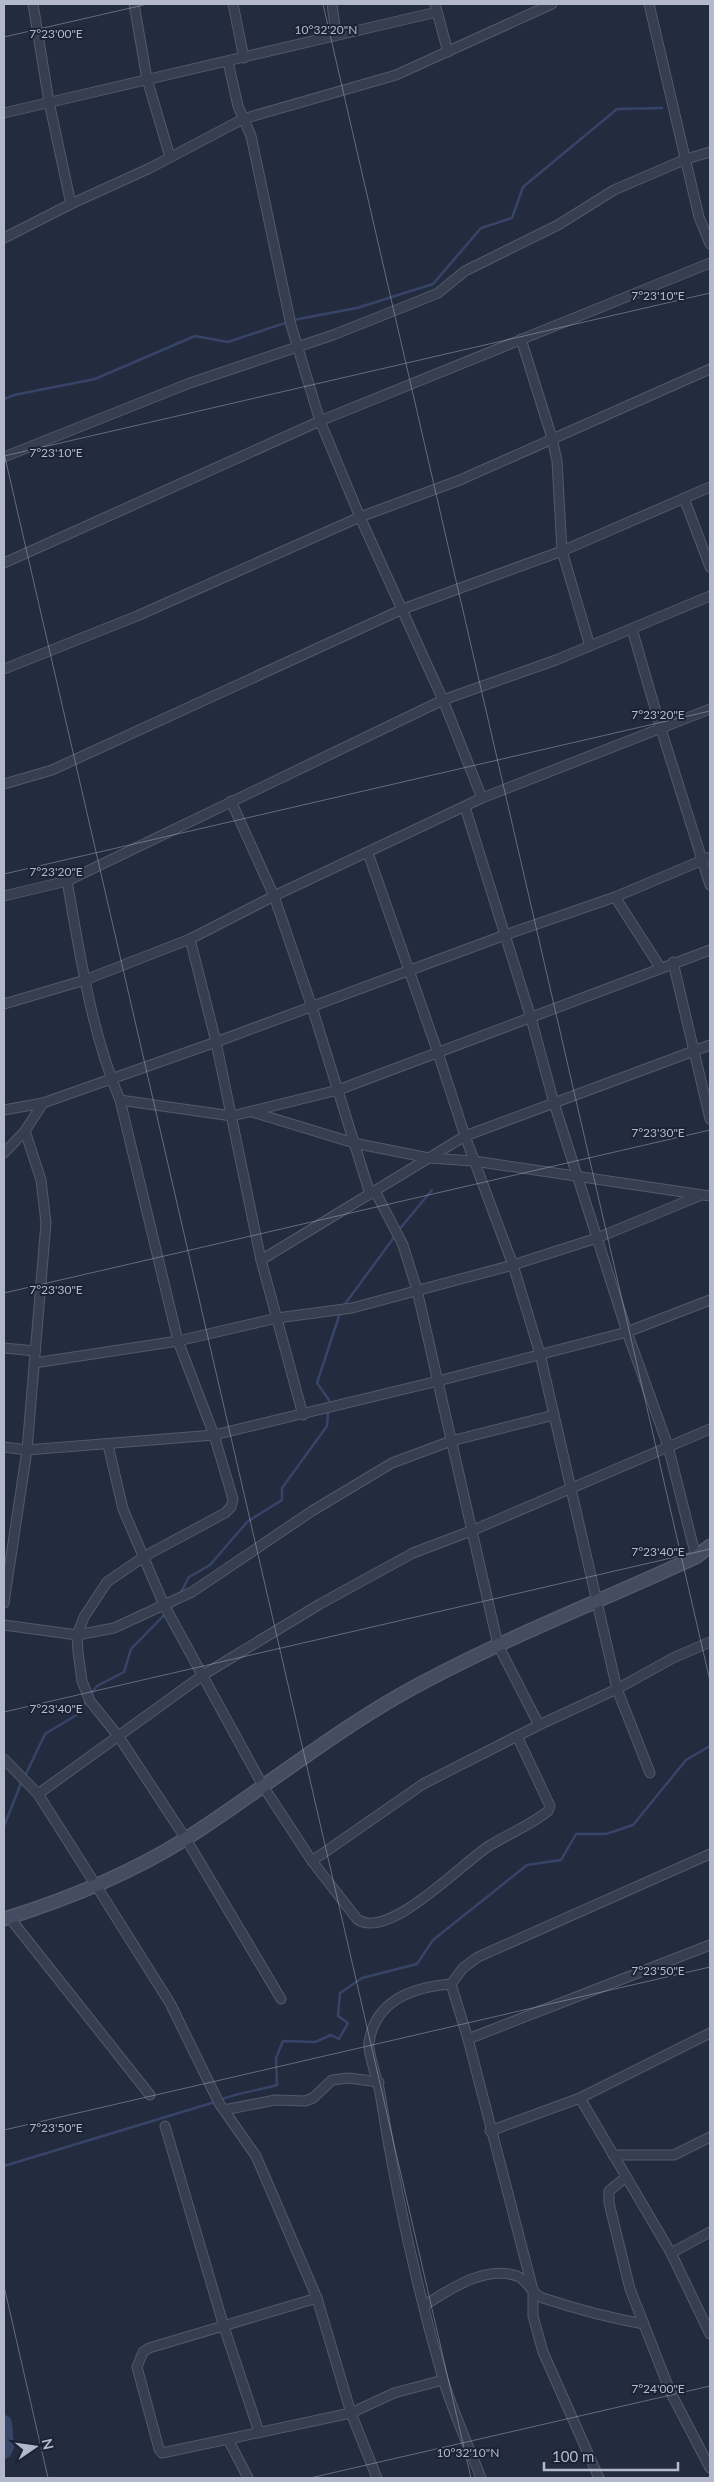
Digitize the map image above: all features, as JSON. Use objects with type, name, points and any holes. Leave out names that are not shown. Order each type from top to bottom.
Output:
[{"type":"street","points":[[33,4],[49,102],[71,204]]},
{"type":"street","points":[[134,4],[147,79],[170,157]]},
{"type":"street","points":[[233,4],[244,58]]},
{"type":"street","points":[[332,4],[336,34]]},
{"type":"street","points":[[649,4],[699,217],[710,244]]},
{"type":"street","points":[[4,238],[243,119],[396,75],[546,5]]},
{"type":"street","points":[[4,113],[228,62],[436,8],[448,52]]},
{"type":"street","points":[[228,62],[243,119],[251,136],[290,320],[320,421],[360,517],[443,700],[482,798]]},
{"type":"street","points":[[4,457],[190,384],[333,335],[438,293],[465,272],[558,225],[614,190],[686,159],[710,152]]},
{"type":"street","points":[[4,563],[320,421],[710,263]]},
{"type":"street","points":[[521,340],[552,438],[557,461],[562,551],[590,646]]},
{"type":"street","points":[[4,669],[137,616],[360,517],[460,480],[710,369]]},
{"type":"street","points":[[4,784],[52,770],[403,609],[562,551],[710,487]]},
{"type":"street","points":[[684,498],[710,567]]},
{"type":"street","points":[[4,896],[67,881],[443,700],[590,646],[710,596]]},
{"type":"street","points":[[632,629],[660,729],[706,859],[710,886]]},
{"type":"street","points":[[4,1004],[85,980],[190,939],[274,896],[482,798],[710,709]]},
{"type":"street","points":[[231,801],[274,896],[372,1193],[403,1245],[417,1290],[498,1645],[539,1724]]},
{"type":"street","points":[[465,807],[531,1018],[554,1103],[627,1332],[668,1446],[696,1557]]},
{"type":"street","points":[[368,852],[465,1136],[513,1265],[540,1354],[617,1689],[650,1773]]},
{"type":"street","points":[[4,1110],[43,1103],[216,1042],[410,972],[505,935],[615,897],[706,859]]},
{"type":"street","points":[[67,881],[85,980],[111,1078],[120,1100],[178,1341],[214,1435],[233,1499],[231,1507],[225,1513],[145,1556],[107,1582],[92,1604],[77,1635],[85,1690],[90,1701],[119,1737],[186,1839],[281,1999]]},
{"type":"street","points":[[615,897],[660,967]]},
{"type":"street","points":[[190,939],[216,1042],[261,1260],[303,1415]]},
{"type":"street","points":[[120,1100],[232,1116],[252,1112],[338,1090],[531,1018],[673,962],[710,950]]},
{"type":"street","points":[[673,962],[710,1119]]},
{"type":"street","points":[[261,1260],[465,1136],[710,1045]]},
{"type":"street","points":[[4,1153],[25,1131],[43,1103]]},
{"type":"street","points":[[252,1112],[354,1143],[429,1158],[474,1161],[698,1196],[710,1196]]},
{"type":"street","points":[[4,1603],[27,1450],[46,1223],[41,1180],[25,1131]]},
{"type":"street","points":[[34,1363],[178,1341],[277,1318],[352,1308],[513,1265],[597,1238],[698,1196]]},
{"type":"street","points":[[4,1447],[27,1450],[214,1435],[303,1415],[627,1332],[710,1300]]},
{"type":"street","points":[[4,1348],[35,1351]]},
{"type":"street","points":[[4,1624],[77,1635],[114,1628],[192,1592],[312,1511],[372,1474],[411,1455],[451,1441],[554,1415]]},
{"type":"street","points":[[38,1794],[203,1675],[320,1604],[413,1553],[471,1531],[710,1429]]},
{"type":"street","points":[[108,1445],[120,1499],[164,1606],[262,1786],[312,1861],[357,1919],[364,1924],[375,1924],[412,1907],[487,1847],[548,1811],[550,1806],[517,1736]]},
{"type":"street","points":[[150,2095],[7,1918],[96,1886],[134,1868],[186,1839],[362,1718],[401,1695],[498,1645],[696,1557],[710,1546]]},
{"type":"street","points":[[312,1861],[423,1784],[539,1724],[617,1689],[673,1658],[710,1642]]},
{"type":"street","points":[[4,1759],[38,1794],[170,2003],[213,2092],[256,2156],[317,2298],[351,2412],[377,2478]]},
{"type":"street","points":[[480,2478],[443,2380],[393,2176],[378,2082],[368,2043],[382,2012],[400,1995],[437,1985],[451,1984],[463,1968],[478,1957],[710,1854]]},
{"type":"street","points":[[468,2039],[710,1944]]},
{"type":"street","points":[[451,1984],[468,2039],[490,2131],[533,2290],[533,2316],[543,2352],[599,2478]]},
{"type":"street","points":[[490,2131],[580,2098],[710,2033]]},
{"type":"street","points":[[222,2106],[275,2100],[305,2101],[332,2080],[349,2078],[378,2082]]},
{"type":"street","points":[[580,2098],[671,2254],[710,2334]]},
{"type":"street","points":[[164,2126],[224,2327],[259,2432]]},
{"type":"street","points":[[613,2154],[674,2155],[710,2137]]},
{"type":"street","points":[[626,2177],[609,2191],[609,2203],[630,2289],[670,2391],[710,2468]]},
{"type":"street","points":[[671,2254],[710,2232]]},
{"type":"street","points":[[425,2305],[453,2288],[478,2277],[502,2274],[519,2276],[541,2298],[613,2318],[644,2324]]},
{"type":"street","points":[[317,2298],[149,2348],[143,2352],[137,2367],[159,2449],[162,2453],[351,2412],[394,2393],[443,2380]]},
{"type":"street","points":[[228,2439],[248,2478]]},
{"type":"waterway","points":[[293,320],[357,308],[433,284],[481,228],[512,218],[523,187],[617,109],[662,108]]},
{"type":"waterway","points":[[4,399],[14,395],[95,379],[195,336],[228,342],[288,322]]},
{"type":"waterway","points":[[398,1231],[432,1190]]},
{"type":"waterway","points":[[342,1308],[395,1236]]},
{"type":"waterway","points":[[329,1405],[329,1400],[317,1383],[340,1313]]},
{"type":"waterway","points":[[180,1594],[189,1577],[210,1565],[247,1522],[282,1500],[282,1488],[327,1426],[328,1411]]},
{"type":"waterway","points":[[90,1695],[97,1686],[124,1672],[131,1649],[175,1604]]},
{"type":"waterway","points":[[25,1776],[45,1734],[78,1714],[87,1700]]},
{"type":"waterway","points":[[220,2100],[277,2085],[276,2058],[283,2041],[315,2042],[331,2035],[339,2039],[348,2023],[338,2016],[340,1993],[362,1978],[417,1964],[433,1940],[527,1865],[561,1860],[576,1834],[606,1834],[633,1825],[686,1760],[710,1746]]},
{"type":"waterway","points":[[4,1826],[22,1781]]},
{"type":"waterway","points":[[4,2166],[215,2102]]},
{"type":"waterway","points":[[4,2423],[6,2447],[4,2451]]}]
